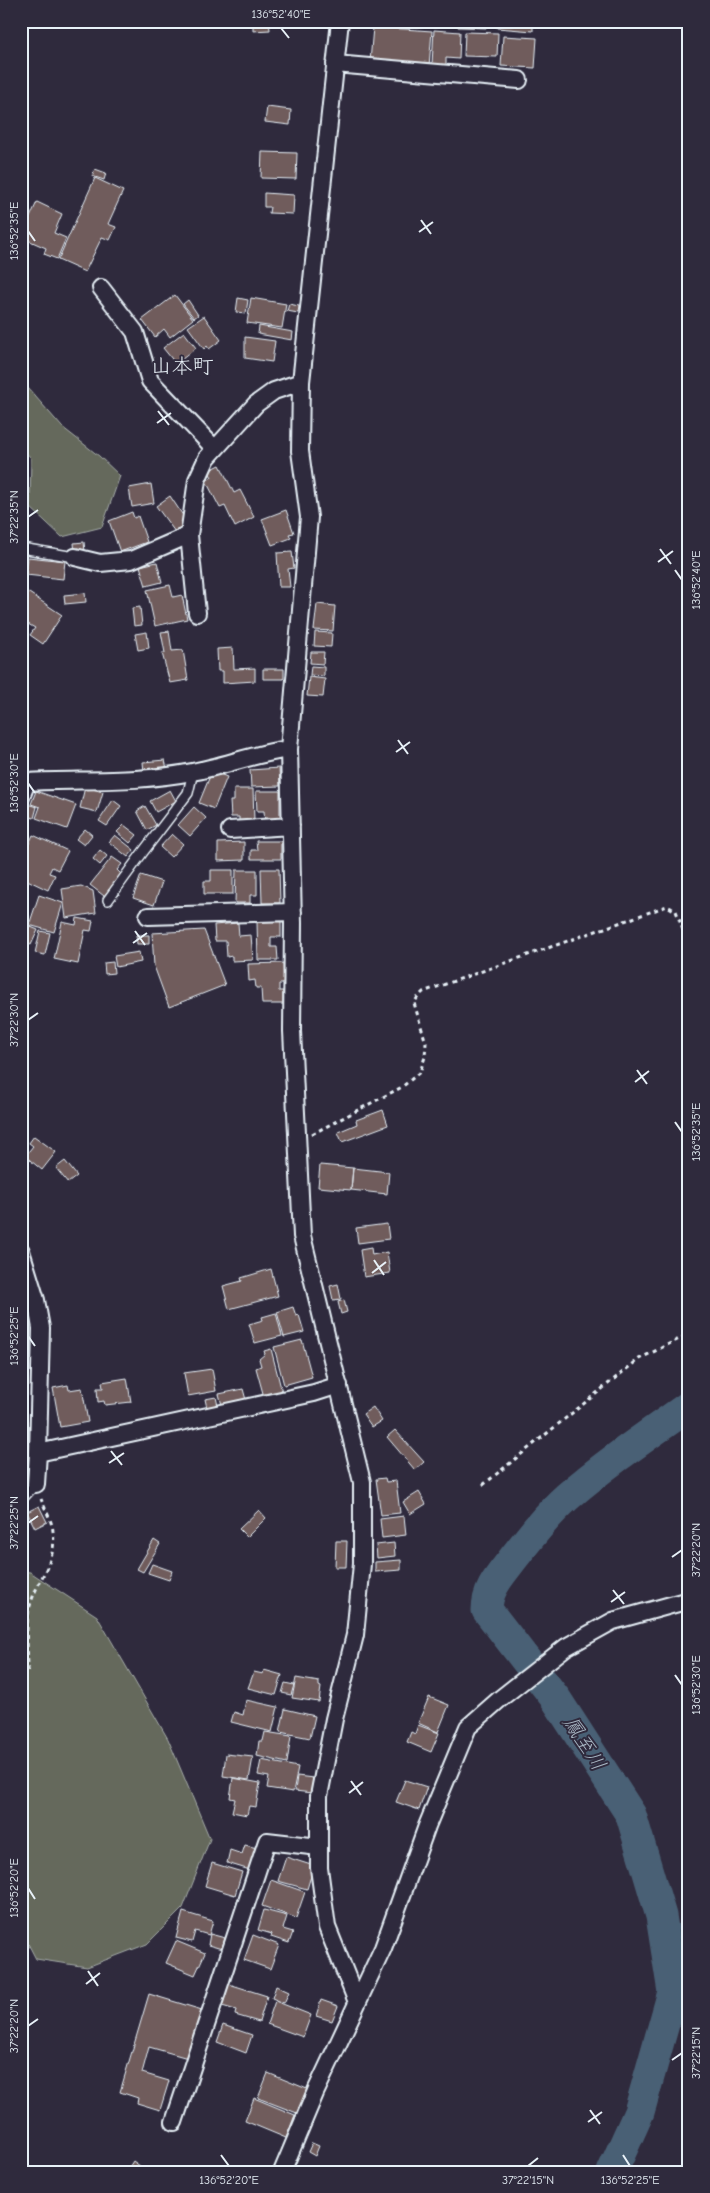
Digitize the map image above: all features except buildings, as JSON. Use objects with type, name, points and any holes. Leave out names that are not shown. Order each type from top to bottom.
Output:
[{"type":"street","points":[[340,21],[301,382],[300,451],[309,517],[290,748],[293,912],[292,1031],[302,1236],[362,1482],[362,1564],[355,1636],[334,1719],[319,1796],[320,1868],[327,1927],[357,2002]]},
{"type":"street","points":[[335,64],[519,80]]},
{"type":"street","points":[[101,288],[135,332],[150,381],[215,449]]},
{"type":"street","points":[[197,613],[189,535],[197,480],[207,458],[256,404],[274,391],[301,382]]},
{"type":"street","points":[[75,557],[100,563],[131,560],[189,535]]},
{"type":"street","points":[[21,797],[24,781],[130,781],[193,772],[271,751],[290,748]]},
{"type":"street","points":[[230,830],[291,826]]},
{"type":"street","points":[[148,916],[293,912]]},
{"type":"street","points":[[21,1251],[36,1300],[41,1328],[36,1484]]},
{"type":"street","points":[[38,1453],[314,1393],[339,1385]]},
{"type":"street","points":[[282,2172],[316,2091],[383,1948],[427,1826],[468,1727],[501,1698],[566,1647],[613,1621],[689,1600]]},
{"type":"street","points":[[174,2122],[267,1841],[319,1847]]},
{"type":"lane","points":[[21,548],[75,557]]},
{"type":"lane","points":[[108,900],[188,793],[193,772]]},
{"type":"lane","points":[[21,1500],[36,1484]]},
{"type":"path","points":[[296,1143],[402,1087],[420,1072],[425,1056],[426,1042],[414,1003],[423,992],[667,906],[676,911],[689,946]]},
{"type":"path","points":[[483,1485],[640,1359],[689,1334]]},
{"type":"path","points":[[28,1671],[28,1612],[34,1592],[52,1557],[54,1547],[53,1530],[36,1484]]},
{"type":"green space","points":[[21,380],[62,427],[99,456],[120,476],[102,527],[62,537],[30,507],[31,458],[21,447]]},
{"type":"green space","points":[[21,1571],[30,1572],[97,1616],[168,1739],[210,1839],[183,1908],[147,1944],[87,1967],[36,1959],[21,1930]]},
{"type":"waterway","name":"鳳至川","points":[[612,2172],[639,2112],[673,1992],[661,1916],[631,1815],[556,1699],[487,1610],[489,1596],[499,1577],[531,1535],[559,1504],[611,1461],[689,1406]]},
{"type":"district","name":"山本町","points":[[182,366]]}]
